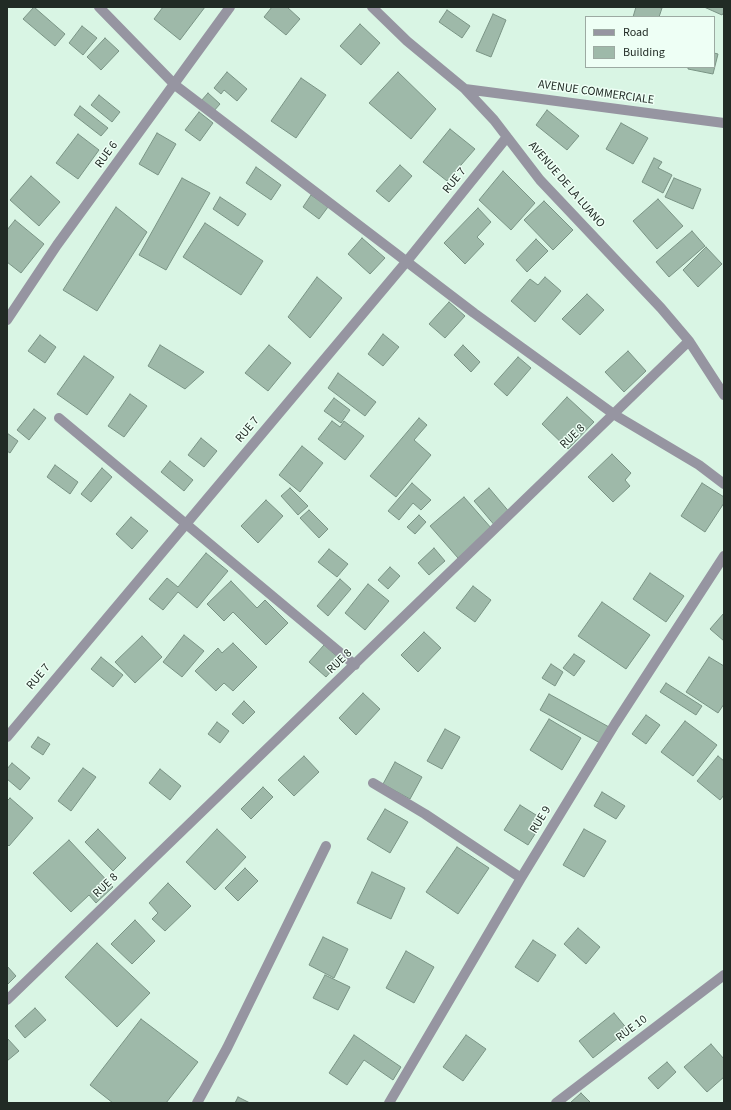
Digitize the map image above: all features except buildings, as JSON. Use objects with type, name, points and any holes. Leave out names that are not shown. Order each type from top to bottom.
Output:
[{"type":"street","points":[[99,7],[175,85],[474,313],[615,415],[699,465],[724,484]]},
{"type":"street","name":"RUE 6","points":[[7,320],[57,245],[175,85],[230,7]]},
{"type":"street","name":"AVENUE DE LA LUANO","points":[[372,7],[407,41],[464,89],[507,137],[540,180],[661,308],[689,341],[724,395]]},
{"type":"street","name":"AVENUE COMMERCIALE","points":[[464,89],[724,123]]},
{"type":"street","name":"RUE 7","points":[[7,737],[407,261],[507,137]]},
{"type":"street","name":"RUE 8","points":[[7,1000],[615,415],[689,341]]},
{"type":"street","points":[[59,418],[355,665]]},
{"type":"street","name":"RUE 9","points":[[390,1103],[521,878],[615,724],[724,556]]},
{"type":"street","points":[[373,783],[425,814],[521,878]]},
{"type":"street","points":[[197,1103],[227,1048],[326,846]]},
{"type":"street","name":"RUE 10","points":[[556,1103],[724,975]]}]
